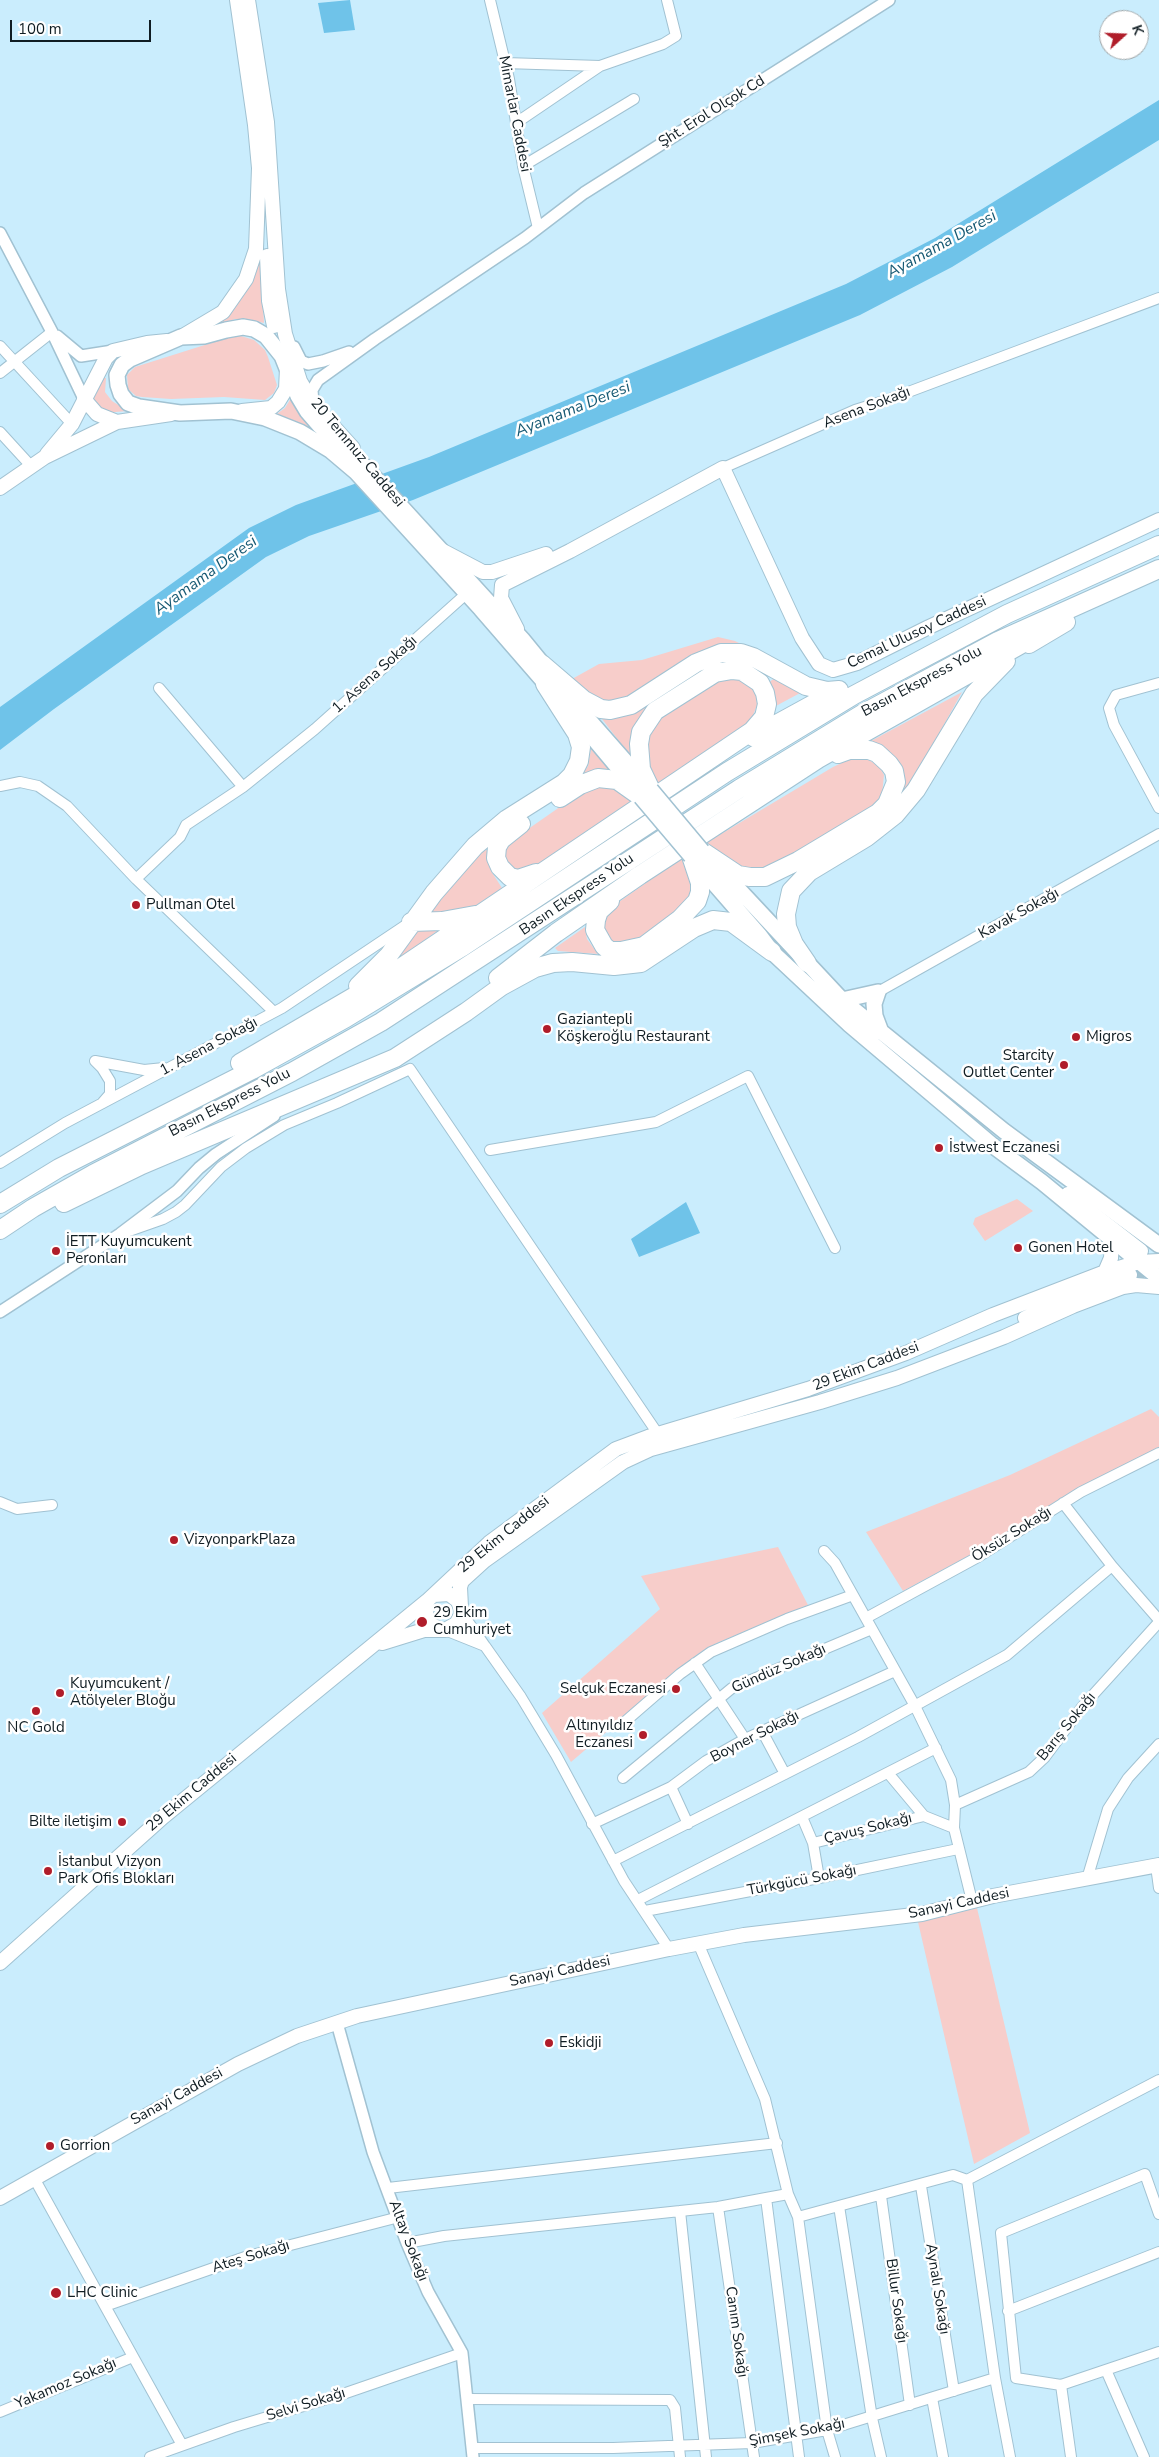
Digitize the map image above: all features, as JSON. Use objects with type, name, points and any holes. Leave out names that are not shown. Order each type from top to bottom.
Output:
[{"type":"highway","name":"Basın Ekspress Yolu","points":[[0,1204],[59,1168],[252,1070],[346,1018],[464,946],[652,820],[788,734],[879,681],[1007,614],[1159,545]]},
{"type":"highway","name":"Basın Ekspress Yolu","points":[[0,1230],[93,1174],[292,1072],[381,1022],[739,789],[862,714],[998,642],[1159,569]]},
{"type":"highway","points":[[807,964],[794,944],[787,928],[786,914],[791,890],[798,881],[809,872],[880,828],[895,815],[916,790],[960,716],[986,679],[1024,647],[1112,598],[1139,577]]},
{"type":"highway","points":[[724,752],[839,690],[954,632],[975,622],[1007,614]]},
{"type":"highway","points":[[444,1027],[526,954],[640,875],[844,744],[1026,640],[1066,622]]},
{"type":"highway","points":[[542,664],[584,700],[594,706],[610,710],[623,708],[636,702],[696,663],[721,653],[742,653],[753,656],[795,681],[815,689],[839,690]]},
{"type":"highway","points":[[59,1168],[115,1133],[384,979],[724,752],[759,726],[764,717],[768,704],[760,682],[742,672],[723,671],[705,678],[665,703],[648,720],[640,732],[638,758],[646,793]]},
{"type":"highway","points":[[314,1020],[368,977],[388,954],[411,922],[476,846],[507,819],[564,783],[576,769],[581,747],[577,734],[545,684]]},
{"type":"highway","points":[[640,875],[599,911],[595,930],[599,939],[610,951],[632,950],[644,946],[689,912],[700,892],[697,854],[738,875],[750,878],[765,877],[798,862],[878,813],[887,804],[896,782],[894,772],[884,758],[869,750],[859,749],[840,753],[790,778]]},
{"type":"highway","points":[[554,864],[518,879],[510,877],[500,867],[496,858],[497,847],[509,832],[589,781],[598,778],[617,780],[646,793]]},
{"type":"highway","points":[[411,922],[442,920],[481,914]]},
{"type":"highway","points":[[0,1234],[122,1174],[395,1058],[444,1027],[502,986],[535,968],[553,963],[572,962],[614,966],[641,963],[662,951],[694,928],[713,920],[731,922],[772,952]]},
{"type":"main road","points":[[237,0],[255,125],[259,168],[256,249],[246,279],[223,312],[176,339],[130,359],[122,365],[117,375],[118,385],[121,394],[128,403],[139,407],[180,412],[231,412],[271,408],[285,393],[284,362],[270,301],[266,260],[270,149]]},
{"type":"main road","name":"20 Temmuz Caddesi","points":[[248,0],[270,149],[274,241],[282,321],[293,364],[314,405],[355,450],[361,470]]},
{"type":"main road","points":[[45,457],[72,424],[106,358],[113,350],[147,343],[204,336],[226,330],[254,329],[266,336],[284,362],[307,411],[419,534],[466,594],[545,684],[646,793]]},
{"type":"main road","points":[[84,399],[97,414],[117,422]]},
{"type":"main road","points":[[0,488],[45,457],[117,422],[180,412]]},
{"type":"main road","points":[[231,412],[265,418],[300,432],[361,470]]},
{"type":"main road","name":"Cemal Ulusoy Caddesi","points":[[723,468],[802,638],[818,664],[833,670],[857,663],[973,606],[1159,520]]},
{"type":"main road","name":"Asena Sokağı","points":[[584,541],[723,468]]},
{"type":"main road","points":[[419,534],[440,549],[483,572],[492,572],[584,541]]},
{"type":"main road","points":[[522,638],[501,598],[502,585],[570,551],[584,541]]},
{"type":"main road","points":[[440,549],[522,638],[697,854],[772,952],[850,1025],[957,1116],[1042,1182],[1137,1263]]},
{"type":"main road","points":[[697,854],[842,1000],[1004,1131],[1159,1245]]},
{"type":"main road","points":[[842,1000],[878,992]]},
{"type":"main road","points":[[878,992],[874,1004],[875,1016],[881,1033]]},
{"type":"main road","points":[[957,1116],[1024,1161],[1137,1263],[1159,1278]]},
{"type":"main road","points":[[1105,1272],[1111,1258],[1112,1240]]},
{"type":"main road","points":[[935,1364],[1067,1298],[1108,1280],[1137,1263],[1159,1261]]},
{"type":"main road","name":"29 Ekim Caddesi","points":[[0,1963],[163,1817],[430,1598],[489,1543],[616,1449],[658,1434],[808,1389],[906,1353],[993,1315],[1105,1272],[1137,1263]]},
{"type":"main road","name":"29 Ekim Caddesi","points":[[461,1610],[460,1587],[469,1573],[518,1535],[623,1462],[651,1449],[873,1387],[935,1364],[1123,1287],[1136,1285],[1159,1288]]},
{"type":"main road","points":[[370,1648],[399,1637],[442,1629],[456,1624],[461,1610],[458,1601],[449,1594],[430,1598],[426,1618],[429,1623],[442,1629]]},
{"type":"main road","name":"Sanayi Caddesi","points":[[0,2198],[238,2064],[297,2036],[337,2023],[431,1999],[698,1943],[744,1935],[922,1914],[972,1901],[1157,1866]]},
{"type":"street","name":"Mimarlar Caddesi","points":[[490,0],[505,63],[523,166],[538,228]]},
{"type":"street","points":[[516,123],[600,66],[663,44],[676,36],[667,0]]},
{"type":"street","name":"Şht. Erol Olçok Cd","points":[[375,339],[538,228],[584,193],[889,0]]},
{"type":"street","points":[[505,63],[600,66]]},
{"type":"street","points":[[523,166],[634,99]]},
{"type":"street","points":[[0,233],[52,332],[84,399]]},
{"type":"street","name":"Asena Sokağı","points":[[723,468],[856,410],[888,400],[1159,298]]},
{"type":"street","points":[[282,321],[300,361],[304,363],[323,361],[341,356],[375,339]]},
{"type":"street","points":[[52,332],[81,356],[113,350]]},
{"type":"street","points":[[0,373],[52,332]]},
{"type":"street","points":[[314,405],[312,390],[318,380],[375,339]]},
{"type":"street","points":[[0,346],[72,424]]},
{"type":"street","points":[[0,432],[31,466]]},
{"type":"street","name":"1. Asena Sokağı","points":[[136,879],[180,837],[186,826],[243,787],[315,728],[466,594]]},
{"type":"street","points":[[1159,683],[1116,695],[1109,708],[1114,725],[1159,808]]},
{"type":"street","points":[[159,688],[243,787]]},
{"type":"street","points":[[0,786],[20,782],[38,786],[66,806],[136,879],[274,1012]]},
{"type":"street","name":"Kavak Sokağı","points":[[878,992],[1159,834]]},
{"type":"street","name":"1. Asena Sokağı","points":[[0,1163],[65,1124],[274,1012],[411,922]]},
{"type":"street","points":[[99,1106],[107,1099],[111,1088],[107,1075],[94,1061],[144,1070],[173,1067]]},
{"type":"street","points":[[120,1234],[163,1219],[176,1212],[222,1167],[246,1148],[284,1125],[410,1069],[658,1434]]},
{"type":"street","points":[[490,1150],[656,1122],[748,1076],[835,1248]]},
{"type":"street","points":[[0,1312],[120,1234],[177,1191],[199,1168],[216,1154],[308,1096]]},
{"type":"street","name":"Öksüz Sokağı","points":[[866,1618],[978,1557],[1063,1503],[1159,1453]]},
{"type":"street","points":[[0,1502],[17,1510],[52,1505]]},
{"type":"street","points":[[1063,1503],[1112,1566],[1159,1621]]},
{"type":"street","points":[[824,1550],[835,1563],[915,1706],[951,1780],[955,1806],[954,1828],[972,1901]]},
{"type":"street","points":[[613,1861],[785,1774],[1007,1656],[1112,1566]]},
{"type":"street","points":[[620,1726],[711,1652],[779,1622],[853,1596]]},
{"type":"street","points":[[461,1610],[526,1705],[613,1861],[669,1949]]},
{"type":"street","name":"Barış Sokağı","points":[[955,1806],[1029,1772],[1045,1756],[1082,1706],[1159,1621]]},
{"type":"street","points":[[442,1629],[485,1646]]},
{"type":"street","name":"Gündüz Sokağı","points":[[623,1778],[732,1688],[872,1629]]},
{"type":"street","points":[[695,1664],[745,1739]]},
{"type":"street","name":"Boyner Sokağı","points":[[592,1824],[671,1787],[706,1761],[745,1739],[895,1671]]},
{"type":"street","points":[[762,1731],[785,1774]]},
{"type":"street","points":[[1087,1879],[1108,1810],[1128,1778],[1159,1744]]},
{"type":"street","points":[[638,1900],[936,1748]]},
{"type":"street","points":[[888,1773],[924,1816],[954,1828]]},
{"type":"street","points":[[671,1787],[688,1824]]},
{"type":"street","name":"Çavuş Sokağı","points":[[812,1842],[924,1816]]},
{"type":"street","points":[[802,1817],[812,1842],[819,1878]]},
{"type":"street","name":"Türkgücü Sokağı","points":[[645,1910],[819,1878],[958,1849]]},
{"type":"street","points":[[1157,1866],[1159,1888]]},
{"type":"street","points":[[698,1943],[765,2099],[788,2194],[798,2217],[828,2430],[835,2457]]},
{"type":"street","name":"Altay Sokağı","points":[[337,2023],[373,2152],[399,2217],[407,2243],[428,2292],[462,2353],[473,2453]]},
{"type":"street","points":[[798,2217],[921,2186],[953,2175],[967,2180],[1159,2080]]},
{"type":"street","points":[[388,2188],[777,2143]]},
{"type":"street","points":[[1159,2214],[1146,2174],[1001,2233],[1016,2378],[1061,2385],[1159,2352]]},
{"type":"street","name":"Yakamoz Sokağı","points":[[34,2178],[182,2445]]},
{"type":"street","points":[[967,2180],[995,2378],[1010,2457]]},
{"type":"street","name":"Aynalı Sokağı","points":[[921,2186],[954,2391]]},
{"type":"street","points":[[407,2243],[444,2236],[718,2207],[788,2194]]},
{"type":"street","name":"Billur Sokağı","points":[[881,2196],[910,2405]]},
{"type":"street","points":[[766,2198],[799,2457]]},
{"type":"street","points":[[840,2206],[872,2418],[881,2457]]},
{"type":"street","name":"Canım Sokağı","points":[[718,2207],[754,2457]]},
{"type":"street","points":[[680,2211],[706,2457]]},
{"type":"street","name":"Ateş Sokağı","points":[[105,2306],[248,2256],[399,2217]]},
{"type":"street","points":[[1008,2311],[1159,2252]]},
{"type":"street","name":"Selvi Sokağı","points":[[150,2457],[234,2427],[340,2395],[462,2353]]},
{"type":"street","name":"Yakamoz Sokağı","points":[[0,2412],[133,2356]]},
{"type":"street","points":[[1106,2370],[1144,2457]]},
{"type":"street","name":"Şimşek Sokağı","points":[[473,2453],[679,2452],[704,2446],[752,2443],[828,2430],[872,2418],[995,2378]]},
{"type":"street","points":[[1061,2385],[1071,2457]]},
{"type":"street","points":[[932,2398],[944,2457]]},
{"type":"street","points":[[467,2399],[670,2400],[675,2408],[679,2452]]},
{"type":"shaded area","points":[[260,251],[264,323],[247,319],[235,319],[204,330],[228,314],[243,295],[253,280]]},
{"type":"shaded area","points":[[241,336],[254,340],[265,350],[268,357],[277,385],[274,393],[265,400],[224,397],[171,399],[142,397],[136,396],[128,389],[127,375],[135,367],[230,337]]},
{"type":"shaded area","points":[[102,378],[106,378],[105,392],[112,401],[128,411],[103,413],[93,400]]},
{"type":"shaded area","points":[[291,398],[323,437],[274,416],[285,408]]},
{"type":"shaded area","points":[[718,637],[735,641],[753,650],[735,647],[617,704],[591,696],[572,679],[599,664],[642,660]]},
{"type":"shaded area","points":[[776,677],[802,692],[774,707],[768,683]]},
{"type":"shaded area","points":[[737,679],[747,682],[756,695],[757,705],[751,721],[659,787],[649,774],[646,740],[658,719],[720,680]]},
{"type":"shaded area","points":[[962,692],[915,777],[898,802],[901,793],[896,759],[881,745],[871,741]]},
{"type":"shaded area","points":[[661,694],[665,698],[635,762],[602,719],[642,709]]},
{"type":"shaded area","points":[[592,744],[616,773],[579,780],[588,766]]},
{"type":"shaded area","points":[[864,757],[879,766],[884,775],[882,795],[876,804],[864,813],[781,861],[763,869],[747,869],[727,864],[706,843],[833,767],[848,760]]},
{"type":"shaded area","points":[[610,783],[635,803],[529,870],[522,872],[513,869],[504,862],[506,848],[511,841],[587,788]]},
{"type":"shaded area","points":[[487,850],[491,871],[502,888],[463,914],[426,917],[479,851]]},
{"type":"shaded area","points":[[681,858],[688,868],[692,883],[688,904],[634,941],[625,943],[610,942],[604,936],[603,916],[609,909]]},
{"type":"shaded area","points":[[444,926],[392,964],[417,928]]},
{"type":"shaded area","points":[[585,927],[587,939],[598,954],[558,951],[555,948]]},
{"type":"shaded area","points":[[1017,1199],[1033,1211],[985,1241],[973,1224],[975,1218]]},
{"type":"shaded area","points":[[1151,1409],[1159,1417],[1159,1447],[987,1546],[903,1591],[866,1532],[1010,1475]]},
{"type":"shaded area","points":[[778,1547],[808,1605],[717,1643],[698,1654],[571,1762],[542,1713],[660,1609],[641,1576]]},
{"type":"shaded area","points":[[977,1908],[1030,2133],[974,2164],[918,1922]]},
{"type":"water","points":[[350,0],[355,30],[324,33],[318,3]]},
{"type":"water","name":"Ayamama Deresi","points":[[1159,100],[1159,140],[952,267],[860,315],[413,500],[309,536],[266,557],[0,750],[0,707],[249,528],[296,505],[429,457],[846,284],[935,238]]},
{"type":"water","points":[[686,1202],[700,1233],[639,1257],[631,1239]]},
{"type":"tunnel","points":[[1130,1275],[1159,1275]]},
{"type":"place","name":"Pullman Otel","points":[[136,905]]},
{"type":"place","name":"Gaziantepli Köşkeroğlu Restaurant","points":[[547,1029]]},
{"type":"place","name":"Migros","points":[[1076,1037]]},
{"type":"place","name":"Starcity Outlet Center","points":[[1064,1065]]},
{"type":"place","name":"İstwest Eczanesi","points":[[939,1148]]},
{"type":"place","name":"Gonen Hotel","points":[[1018,1248]]},
{"type":"place","name":"İETT Kuyumcukent Peronları","points":[[56,1251]]},
{"type":"place","name":"VizyonparkPlaza","points":[[174,1540]]},
{"type":"place","name":"29 Ekim Cumhuriyet","points":[[422,1622]]},
{"type":"place","name":"Selçuk Eczanesi","points":[[676,1689]]},
{"type":"place","name":"Kuyumcukent / Atölyeler Bloğu","points":[[60,1693]]},
{"type":"place","name":"NC Gold","points":[[36,1711]]},
{"type":"place","name":"Altınyıldız Eczanesi","points":[[643,1735]]},
{"type":"place","name":"Bilte iletişim","points":[[122,1822]]},
{"type":"place","name":"İstanbul Vizyon Park Ofis Blokları","points":[[48,1871]]},
{"type":"place","name":"Eskidji","points":[[549,2043]]},
{"type":"place","name":"Gorrion","points":[[50,2146]]},
{"type":"place","name":"LHC Clinic","points":[[56,2293]]}]
